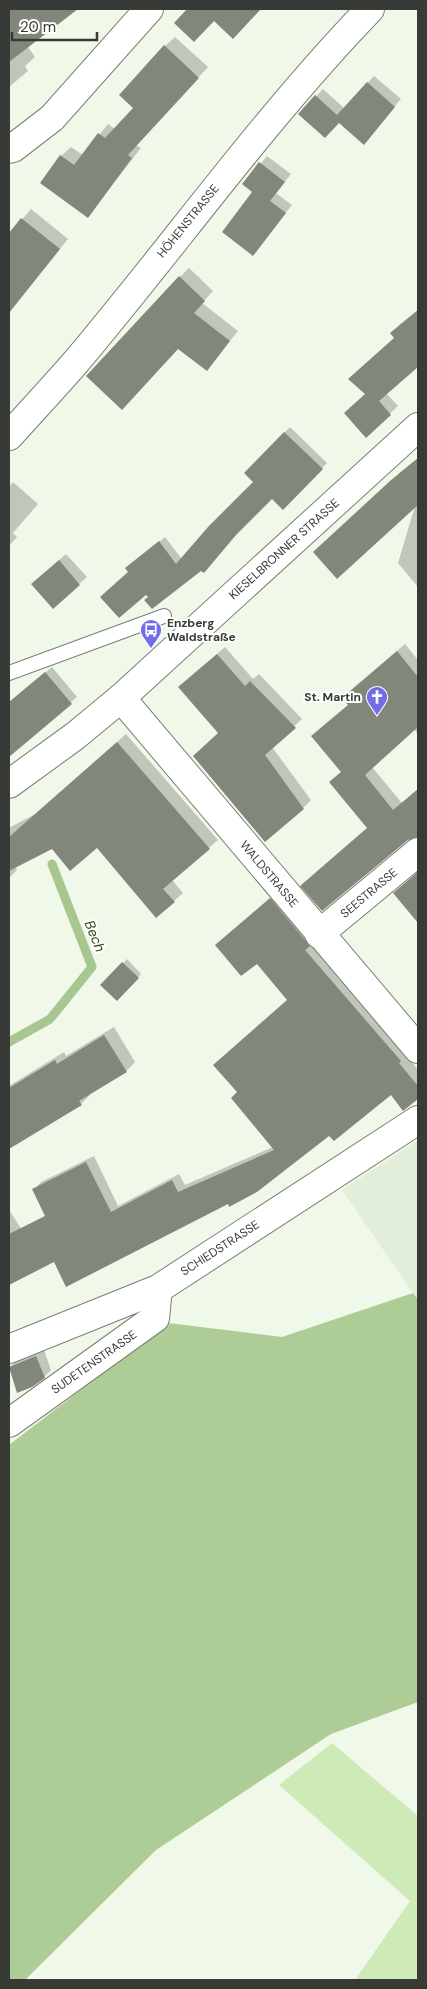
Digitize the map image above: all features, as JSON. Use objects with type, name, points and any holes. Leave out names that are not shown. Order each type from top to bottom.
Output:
[{"type":"street","points":[[9,149],[13,148],[52,118],[149,9]]},
{"type":"street","name":"HÖHENSTRASSE","points":[[9,436],[75,363],[210,194],[325,55],[370,9]]},
{"type":"street","name":"KIESELBRONNER STRASSE","points":[[9,784],[75,736],[121,698],[418,427]]},
{"type":"street","name":"WALDSTRASSE","points":[[121,698],[418,1049]]},
{"type":"street","name":"SEESTRASSE","points":[[319,934],[418,852]]},
{"type":"street","name":"SCHIEDSTRASSE","points":[[9,1349],[158,1289],[418,1120]]},
{"type":"street","name":"SUDETENSTRASSE","points":[[9,1423],[155,1318],[158,1289]]},
{"type":"lane","points":[[9,673],[164,616]]},
{"type":"shaded area","points":[[418,1140],[418,1300],[342,1190]]},
{"type":"green space","points":[[413,1293],[418,1300],[418,1702],[331,1734],[156,1850],[25,1980],[9,1980],[9,1445],[168,1323],[282,1337]]},
{"type":"green space","points":[[332,1743],[418,1816],[418,1980],[355,1980],[410,1901],[279,1785]]},
{"type":"building","points":[[9,9],[78,9],[9,62]]},
{"type":"building","points":[[187,9],[261,9],[233,39],[214,21],[194,42],[174,23]]},
{"type":"building","points":[[164,45],[199,78],[128,155],[132,158],[88,218],[40,183],[60,155],[74,165],[98,133],[105,138],[133,108],[119,95]]},
{"type":"building","points":[[367,82],[395,107],[364,145],[339,123],[325,138],[298,114],[315,95],[337,115]]},
{"type":"building","points":[[259,162],[285,182],[270,201],[286,213],[253,256],[222,232],[252,192],[242,184]]},
{"type":"building","points":[[21,218],[60,249],[9,313],[9,233]]},
{"type":"building","points":[[179,276],[205,301],[194,313],[230,341],[207,371],[178,349],[122,410],[86,376]]},
{"type":"building","points":[[418,310],[418,367],[379,401],[391,415],[366,438],[344,413],[365,394],[348,379],[394,338],[390,333]]},
{"type":"building","points":[[284,432],[323,469],[283,510],[272,499],[236,535],[204,573],[201,571],[152,609],[144,600],[148,597],[146,595],[119,618],[100,597],[128,572],[125,568],[159,541],[176,564],[208,527],[253,482],[244,473]]},
{"type":"building","points":[[418,458],[418,505],[337,579],[313,552],[390,481]]},
{"type":"building","points":[[59,560],[80,585],[53,609],[31,584]]},
{"type":"building","points":[[397,651],[418,677],[418,727],[365,775],[393,810],[418,789],[418,837],[408,840],[322,911],[300,886],[367,828],[329,782],[341,772],[311,736],[348,705],[342,698]]},
{"type":"building","points":[[217,654],[245,686],[250,681],[296,728],[265,755],[304,809],[265,842],[193,756],[218,733],[178,687]]},
{"type":"building","points":[[45,672],[72,704],[9,757],[9,702]]},
{"type":"building","points":[[117,742],[210,849],[163,889],[175,902],[156,918],[97,848],[70,871],[52,849],[9,871],[9,837]]},
{"type":"building","points":[[418,872],[418,923],[393,893]]},
{"type":"building","points":[[270,898],[310,946],[305,950],[401,1061],[399,1063],[418,1086],[418,1099],[403,1111],[391,1095],[334,1141],[329,1136],[257,1192],[229,1207],[228,1204],[66,1287],[54,1262],[9,1285],[9,1234],[45,1216],[32,1189],[86,1162],[111,1212],[172,1180],[178,1192],[274,1150],[231,1098],[237,1092],[213,1065],[287,1000],[257,964],[241,976],[215,945]]},
{"type":"building","points":[[122,962],[139,978],[117,1001],[100,985]]},
{"type":"building","points":[[104,1035],[127,1072],[79,1101],[82,1105],[9,1149],[9,1088],[55,1060],[57,1064]]},
{"type":"building","points":[[36,1356],[45,1378],[32,1387],[17,1393],[9,1367]]},
{"type":"waterway","name":"Bech","points":[[9,1042],[50,1019],[92,967],[52,864]]},
{"type":"place","name":"Enzberg Waldstraße","points":[[151,649]]},
{"type":"place","name":"St. Martin","points":[[377,716]]}]
